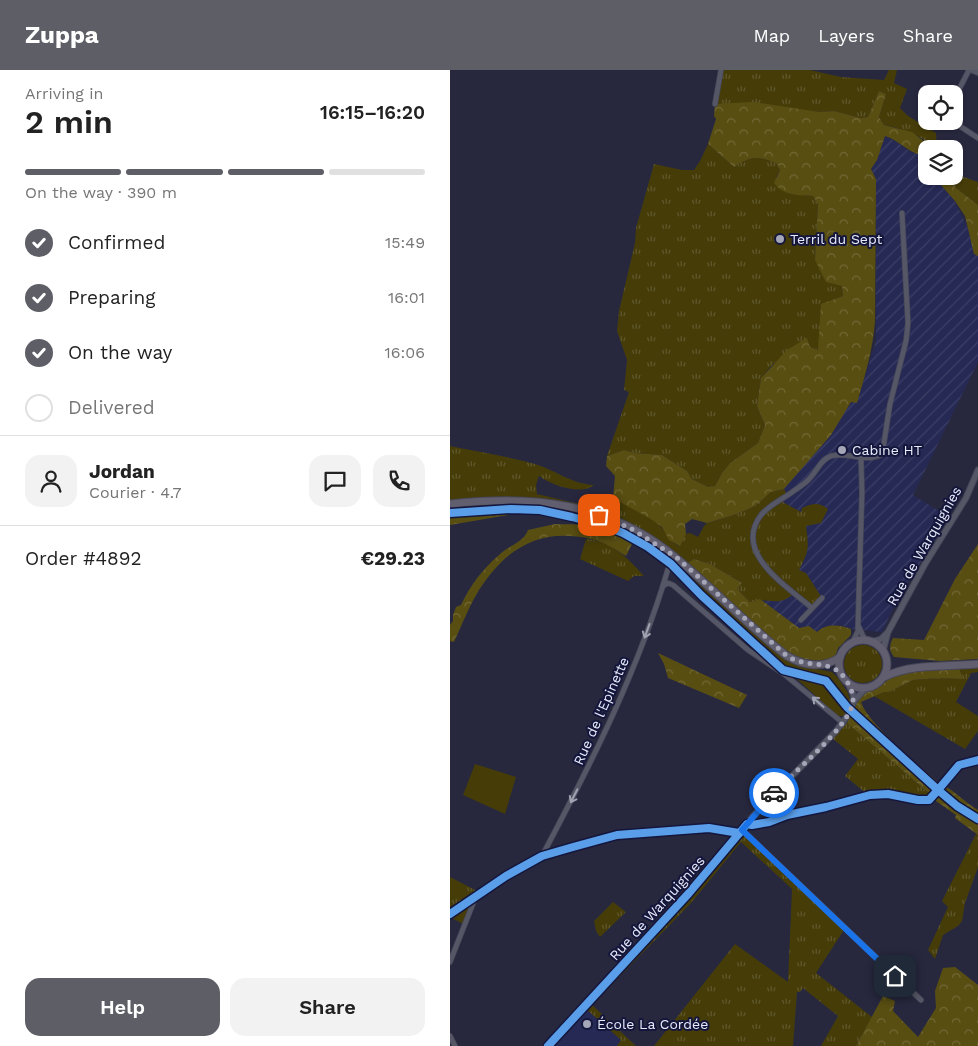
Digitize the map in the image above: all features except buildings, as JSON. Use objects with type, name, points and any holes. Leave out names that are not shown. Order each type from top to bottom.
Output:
[{"type":"main road","points":[[450,504],[497,500],[536,501],[576,508],[615,521],[646,537],[676,557],[787,656],[801,663],[822,665],[840,673],[847,682],[854,686],[861,688],[869,687],[875,685],[884,677],[904,670],[978,664]]},
{"type":"main road","points":[[840,673],[840,657],[845,648],[852,643],[869,641],[883,651],[887,662],[884,677]]},
{"type":"main road","points":[[822,665],[835,661],[840,657]]},
{"type":"main road","points":[[887,662],[904,670]]},
{"type":"street","points":[[715,104],[721,70]]},
{"type":"street","points":[[962,85],[970,70],[978,73]]},
{"type":"street","points":[[963,128],[978,138]]},
{"type":"street","points":[[812,608],[763,565],[755,549],[754,531],[762,514],[770,506],[788,496],[810,478],[824,459],[831,455],[862,458],[876,457],[880,455],[883,449],[890,404],[906,341],[908,323],[902,213]]},
{"type":"street","points":[[852,643],[858,631],[862,458]]},
{"type":"street","name":"Rue de Warquignies","points":[[883,651],[888,632],[925,564],[966,498],[978,470]]},
{"type":"street","name":"Rue de l'Epinette","points":[[542,856],[600,746],[627,686],[668,569]]},
{"type":"street","points":[[663,586],[668,583],[674,585],[754,654],[793,681],[843,723]]},
{"type":"street","points":[[801,620],[822,598]]},
{"type":"street","points":[[858,624],[860,630],[869,641],[881,639],[888,632]]},
{"type":"street","points":[[847,682],[854,701]]},
{"type":"street","name":"Rue de Warquignies","points":[[548,1046],[689,893],[776,790],[836,731],[848,716],[854,701],[869,687]]},
{"type":"street","points":[[747,824],[769,822],[787,815],[826,807],[870,794],[888,794],[928,800],[959,765],[978,760]]},
{"type":"street","points":[[450,914],[506,876],[542,856],[617,835],[709,828],[740,831],[921,1000]]},
{"type":"street","points":[[450,962],[476,896]]},
{"type":"street","points":[[450,1036],[455,1046]]},
{"type":"shaded area","points":[[882,135],[897,142],[910,152],[918,154],[918,185],[942,185],[953,198],[969,230],[974,254],[978,256],[978,362],[913,495],[949,517],[897,600],[882,632],[851,629],[840,625],[817,632],[799,628],[760,599],[694,556],[707,523],[772,497],[851,402],[857,402],[876,341],[876,179],[871,169]]},
{"type":"shaded area","name":"École La Cordée","points":[[585,1008],[621,1040],[617,1046],[552,1046]]},
{"type":"green space","points":[[721,70],[810,70],[841,77],[884,80],[889,70],[897,70],[894,83],[907,89],[900,108],[918,122],[918,130],[931,130],[936,133],[936,140],[924,140],[898,128],[884,125],[879,117],[886,94],[879,91],[868,117],[861,118],[834,111],[819,112],[715,104]]},
{"type":"green space","points":[[879,91],[886,94],[879,117],[884,125],[912,132],[922,140],[918,140],[918,154],[885,136],[877,160],[871,169],[876,179],[875,321],[871,352],[857,403],[851,402],[831,435],[784,489],[771,492],[755,506],[737,514],[707,523],[692,519],[685,524],[686,534],[680,546],[669,540],[662,527],[651,519],[613,498],[615,476],[606,466],[607,456],[624,450],[634,453],[662,455],[687,471],[692,479],[708,487],[715,486],[730,463],[758,443],[765,425],[757,406],[761,378],[787,350],[807,338],[810,347],[818,350],[821,304],[843,296],[842,286],[826,282],[815,260],[818,204],[813,196],[787,193],[778,187],[774,183],[780,170],[777,164],[765,159],[755,158],[734,167],[708,144],[716,119],[714,116],[715,104],[753,102],[819,112],[834,111],[861,118],[868,117]]},
{"type":"green space","name":"Terril du Sept","points":[[708,144],[734,167],[755,158],[765,159],[777,164],[780,170],[776,177],[791,194],[813,196],[818,204],[815,260],[842,286],[843,296],[833,300],[818,350],[810,347],[807,339],[772,365],[761,378],[757,406],[765,425],[758,443],[730,463],[715,486],[708,487],[692,479],[687,471],[662,455],[634,453],[624,450],[607,456],[629,392],[624,390],[627,360],[617,331],[619,311],[635,243],[636,228],[654,164],[682,170],[694,170]]},
{"type":"green space","points":[[963,177],[978,182],[978,205],[955,187],[955,185],[963,185]]},
{"type":"green space","points":[[941,185],[955,185],[955,187],[978,205],[978,256],[974,254],[965,216]]},
{"type":"green space","points":[[450,446],[535,464],[578,482],[594,485],[582,489],[566,488],[551,483],[539,476],[536,485],[537,494],[596,508],[599,515],[613,505],[613,498],[651,518],[679,546],[686,534],[690,533],[698,537],[707,523],[737,514],[755,506],[771,492],[784,489],[788,496],[781,501],[801,512],[802,508],[813,504],[819,504],[828,509],[821,523],[806,526],[807,549],[799,570],[806,573],[822,598],[812,608],[795,593],[778,601],[750,602],[737,589],[742,583],[710,564],[694,559],[688,563],[677,554],[673,559],[780,656],[796,665],[832,672],[848,693],[851,703],[844,716],[838,716],[769,656],[671,561],[637,541],[581,518],[543,511],[505,509],[450,513]]},
{"type":"green space","points":[[507,509],[508,515],[450,525],[450,513]]},
{"type":"green space","points":[[555,524],[605,527],[634,540],[626,556],[600,542],[573,536],[556,536],[526,544],[513,552],[489,575],[472,602],[454,642],[450,641],[450,625],[453,621],[456,607],[461,605],[482,572],[503,552],[523,538],[528,530]]},
{"type":"green space","points":[[586,539],[595,540],[611,547],[632,563],[644,576],[634,576],[628,581],[580,559]]},
{"type":"green space","points":[[978,544],[978,659],[940,661],[894,657],[890,648],[893,638],[924,640],[955,579]]},
{"type":"green space","points":[[694,559],[710,564],[742,583],[737,589],[750,602],[760,599],[799,628],[809,626],[817,632],[825,627],[838,626],[851,629],[851,635],[838,648],[835,657],[808,660],[789,653],[783,650],[688,563]]},
{"type":"green space","points":[[863,645],[877,650],[882,664],[877,678],[863,683],[849,678],[844,664],[849,650]]},
{"type":"green space","points":[[658,653],[747,695],[739,708],[668,678]]},
{"type":"green space","points":[[978,667],[978,672],[971,673],[956,702],[978,716],[978,731],[965,749],[874,696],[889,692],[913,680],[963,679],[959,668]]},
{"type":"green space","points":[[959,668],[963,679],[913,680],[889,692],[884,692],[861,702],[873,722],[884,733],[939,783],[978,810],[978,835],[955,818],[956,815],[933,799],[930,794],[847,723],[857,699],[865,692],[883,684],[890,678],[899,674],[921,670]]},
{"type":"green space","points":[[847,723],[930,794],[933,799],[921,803],[890,796],[868,795],[845,776],[858,759],[832,738]]},
{"type":"green space","points":[[475,764],[516,777],[505,814],[463,795]]},
{"type":"green space","points":[[743,833],[793,883],[797,878],[840,919],[844,930],[816,973],[872,1017],[856,1046],[821,1046],[838,1016],[803,988],[800,992],[797,992],[793,1046],[654,1046],[735,944],[788,982],[792,889],[741,842],[691,903],[592,1005],[636,1046],[617,1046],[621,1040],[585,1008],[692,895]]},
{"type":"green space","points":[[976,834],[978,835],[978,867],[965,903],[962,921],[958,926],[943,935],[935,959],[928,950],[948,907],[942,901]]},
{"type":"green space","points":[[450,877],[477,891],[465,925],[450,917]]},
{"type":"green space","points":[[613,902],[626,912],[600,937],[596,931],[594,921]]},
{"type":"green space","points":[[955,967],[978,985],[978,1046],[856,1046],[883,996],[895,1001],[893,1011],[918,1037],[936,1008],[935,991],[943,968]]},
{"type":"cycle path","points":[[450,513],[511,509],[540,510],[608,527],[648,547],[671,564],[701,595],[783,670],[826,681],[847,707],[938,790],[957,806],[978,819]]},
{"type":"cycle path","points":[[548,1046],[689,893],[747,824],[769,822],[787,815],[870,795],[888,794],[918,800],[929,800],[959,765],[978,760]]},
{"type":"cycle path","points":[[450,914],[506,876],[542,856],[573,847],[617,835],[709,828],[739,833]]},
{"type":"way so far","points":[[599,515],[630,528],[676,557],[787,656],[801,663],[822,665],[835,669],[847,682],[854,701],[848,716],[836,731],[774,793]]},
{"type":"place","name":"Terril du Sept","points":[[780,239]]},
{"type":"place","name":"Cabine HT","points":[[842,450]]},
{"type":"place","name":"École La Cordée","points":[[587,1024]]},
{"type":"route","points":[[774,793],[742,830],[895,976]]}]
